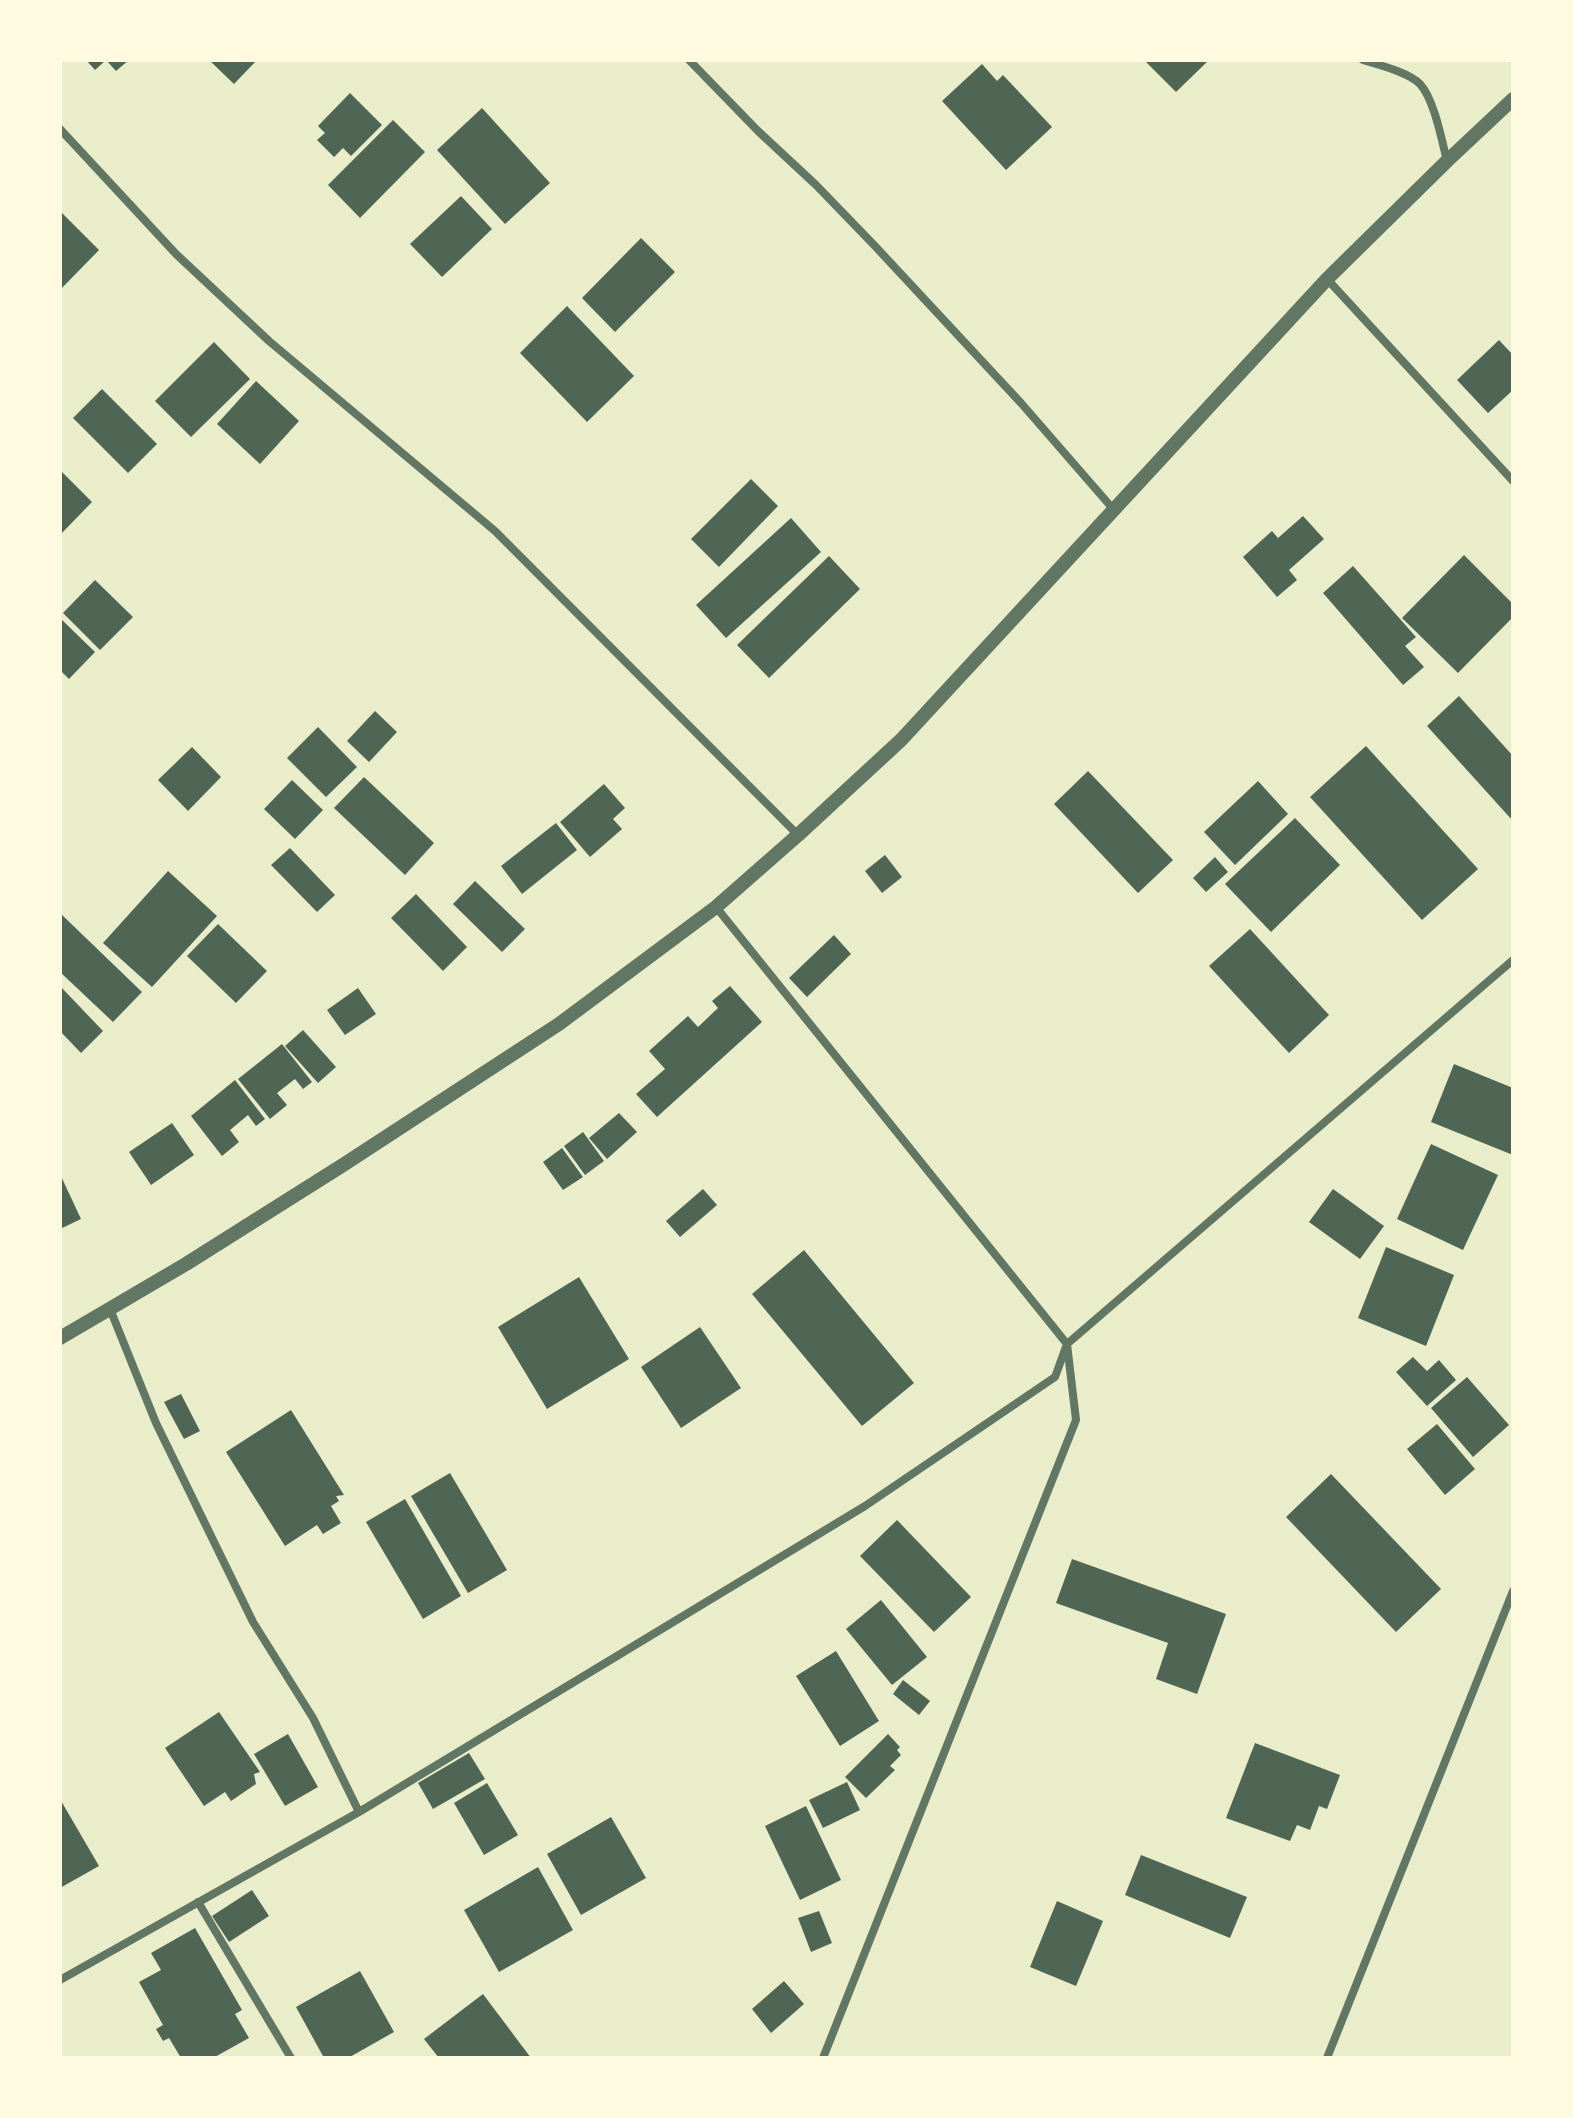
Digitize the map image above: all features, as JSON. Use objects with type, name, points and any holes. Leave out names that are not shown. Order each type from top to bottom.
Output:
[{"type":"street","points":[[689,60],[864,235],[1021,403],[1115,510]]},
{"type":"street","points":[[1363,60],[1399,72],[1421,84],[1435,113],[1447,161]]},
{"type":"street","points":[[60,1338],[186,1264],[559,1024],[716,907],[901,740],[1327,279],[1513,99]]},
{"type":"street","points":[[60,129],[176,254],[269,341],[495,531],[798,835]]},
{"type":"street","points":[[1327,279],[1513,481]]},
{"type":"street","points":[[716,907],[1067,1344],[1076,1420],[823,2058]]},
{"type":"street","points":[[60,1980],[359,1812],[865,1506],[1055,1377],[1067,1344],[1513,960]]},
{"type":"street","points":[[110,1309],[156,1423],[253,1622],[313,1718],[359,1812]]},
{"type":"street","points":[[1327,2058],[1513,1591]]},
{"type":"street","points":[[198,1902],[291,2058]]},
{"type":"building","points":[[86,60],[106,60],[95,70]]},
{"type":"building","points":[[106,60],[129,60],[116,71]]},
{"type":"building","points":[[209,60],[257,60],[234,84]]},
{"type":"building","points":[[1144,60],[1209,60],[1176,92]]},
{"type":"building","points":[[982,64],[997,81],[1003,75],[1052,127],[1006,170],[942,101]]},
{"type":"building","points":[[350,93],[382,125],[351,156],[343,148],[334,157],[317,140],[325,133],[318,126]]},
{"type":"building","points":[[482,108],[550,183],[505,224],[437,150]]},
{"type":"building","points":[[393,120],[425,152],[360,218],[328,185]]},
{"type":"building","points":[[461,196],[492,229],[442,277],[410,244]]},
{"type":"building","points":[[62,213],[99,250],[60,290],[60,215]]},
{"type":"building","points":[[641,238],[675,272],[615,332],[582,298]]},
{"type":"building","points":[[567,306],[634,376],[587,422],[520,353]]},
{"type":"building","points":[[1499,340],[1513,355],[1513,390],[1488,413],[1457,380]]},
{"type":"building","points":[[214,342],[250,379],[191,437],[155,401]]},
{"type":"building","points":[[256,381],[299,421],[260,464],[217,424]]},
{"type":"building","points":[[102,389],[157,444],[128,473],[73,418]]},
{"type":"building","points":[[60,470],[92,502],[60,535]]},
{"type":"building","points":[[751,479],[778,506],[719,567],[691,539]]},
{"type":"building","points":[[1303,516],[1324,539],[1289,570],[1297,580],[1277,597],[1243,557],[1272,531],[1278,538]]},
{"type":"building","points":[[791,518],[821,552],[726,638],[696,605]]},
{"type":"building","points":[[1464,555],[1513,604],[1513,617],[1458,673],[1402,618]]},
{"type":"building","points":[[829,556],[860,589],[769,678],[737,645]]},
{"type":"building","points":[[1353,566],[1416,637],[1405,646],[1424,667],[1403,685],[1323,593]]},
{"type":"building","points":[[95,580],[133,617],[100,650],[63,613]]},
{"type":"building","points":[[60,618],[95,652],[69,679],[60,670]]},
{"type":"building","points":[[1459,696],[1513,756],[1513,821],[1427,726]]},
{"type":"building","points":[[375,711],[397,732],[369,762],[347,741]]},
{"type":"building","points":[[318,727],[357,767],[326,797],[287,758]]},
{"type":"building","points":[[1366,746],[1478,869],[1422,920],[1310,797]]},
{"type":"building","points":[[192,747],[221,777],[188,811],[158,780]]},
{"type":"building","points":[[1088,771],[1173,860],[1138,893],[1054,804]]},
{"type":"building","points":[[364,777],[434,843],[405,875],[334,808]]},
{"type":"building","points":[[292,780],[323,810],[295,839],[264,809]]},
{"type":"building","points":[[1258,781],[1288,814],[1235,865],[1204,832]]},
{"type":"building","points":[[604,784],[625,808],[613,819],[622,829],[590,857],[560,822]]},
{"type":"building","points":[[1295,818],[1340,865],[1271,932],[1225,884]]},
{"type":"building","points":[[556,823],[577,850],[522,894],[501,866]]},
{"type":"building","points":[[290,848],[335,895],[317,912],[271,865]]},
{"type":"building","points":[[885,855],[902,877],[882,893],[865,871]]},
{"type":"building","points":[[1215,857],[1228,872],[1206,892],[1193,878]]},
{"type":"building","points":[[168,871],[217,916],[152,987],[103,943]]},
{"type":"building","points":[[475,881],[525,929],[502,952],[453,904]]},
{"type":"building","points":[[416,894],[467,947],[443,971],[391,918]]},
{"type":"building","points":[[60,913],[142,992],[113,1022],[60,972]]},
{"type":"building","points":[[218,924],[267,971],[236,1003],[187,956]]},
{"type":"building","points":[[1250,929],[1329,1015],[1289,1053],[1209,966]]},
{"type":"building","points":[[834,935],[851,954],[807,997],[789,978]]},
{"type":"building","points":[[60,986],[103,1031],[81,1053],[60,1031]]},
{"type":"building","points":[[730,986],[762,1022],[657,1117],[636,1094],[665,1069],[649,1051],[688,1016],[698,1027],[718,1008],[712,1001]]},
{"type":"building","points":[[358,988],[376,1014],[345,1035],[327,1010]]},
{"type":"building","points":[[303,1030],[336,1067],[318,1083],[285,1046]]},
{"type":"building","points":[[282,1044],[312,1082],[303,1089],[295,1079],[277,1093],[287,1105],[270,1119],[238,1079]]},
{"type":"building","points":[[1454,1064],[1513,1088],[1513,1155],[1431,1122]]},
{"type":"building","points":[[235,1080],[265,1119],[256,1126],[248,1115],[230,1130],[239,1142],[222,1156],[191,1116]]},
{"type":"building","points":[[619,1113],[637,1132],[607,1159],[589,1138]]},
{"type":"building","points":[[172,1123],[194,1155],[151,1185],[129,1152]]},
{"type":"building","points":[[583,1132],[604,1161],[585,1175],[564,1146]]},
{"type":"building","points":[[1431,1144],[1498,1175],[1463,1250],[1397,1219]]},
{"type":"building","points":[[562,1148],[583,1177],[563,1190],[543,1162]]},
{"type":"building","points":[[60,1174],[81,1219],[60,1229]]},
{"type":"building","points":[[703,1189],[717,1205],[680,1237],[666,1221]]},
{"type":"building","points":[[1333,1189],[1384,1226],[1360,1259],[1309,1222]]},
{"type":"building","points":[[1386,1247],[1454,1275],[1426,1346],[1358,1318]]},
{"type":"building","points":[[804,1250],[914,1383],[862,1426],[752,1294]]},
{"type":"building","points":[[579,1277],[629,1359],[547,1409],[498,1327]]},
{"type":"building","points":[[700,1327],[741,1388],[681,1428],[641,1367]]},
{"type":"building","points":[[1413,1357],[1427,1371],[1439,1360],[1456,1380],[1427,1406],[1396,1372]]},
{"type":"building","points":[[1467,1377],[1509,1425],[1473,1457],[1431,1408]]},
{"type":"building","points":[[181,1394],[200,1431],[184,1439],[164,1402]]},
{"type":"building","points":[[291,1410],[344,1495],[336,1496],[339,1501],[331,1506],[341,1523],[323,1534],[317,1525],[285,1546],[226,1452]]},
{"type":"building","points":[[1437,1424],[1475,1469],[1445,1495],[1407,1449]]},
{"type":"building","points":[[450,1473],[507,1570],[468,1593],[411,1496]]},
{"type":"building","points":[[1331,1474],[1441,1589],[1396,1632],[1286,1517]]},
{"type":"building","points":[[405,1499],[461,1596],[423,1619],[366,1522]]},
{"type":"building","points":[[897,1520],[971,1597],[934,1632],[860,1556]]},
{"type":"building","points":[[1072,1559],[1226,1614],[1197,1694],[1156,1679],[1168,1643],[1056,1603]]},
{"type":"building","points":[[881,1600],[927,1657],[892,1685],[846,1629]]},
{"type":"building","points":[[836,1651],[879,1721],[840,1746],[796,1676]]},
{"type":"building","points":[[903,1680],[930,1701],[919,1715],[893,1694]]},
{"type":"building","points":[[219,1712],[260,1772],[254,1774],[256,1784],[231,1801],[225,1792],[204,1806],[165,1748]]},
{"type":"building","points":[[288,1734],[318,1787],[285,1806],[254,1754]]},
{"type":"building","points":[[888,1734],[900,1747],[897,1750],[901,1755],[890,1766],[895,1770],[866,1798],[845,1777]]},
{"type":"building","points":[[1255,1743],[1340,1775],[1327,1809],[1319,1806],[1310,1830],[1297,1825],[1290,1841],[1226,1818]]},
{"type":"building","points":[[469,1753],[485,1779],[433,1809],[418,1783]]},
{"type":"building","points":[[847,1782],[860,1810],[823,1828],[809,1800]]},
{"type":"building","points":[[487,1783],[518,1835],[484,1855],[454,1803]]},
{"type":"building","points":[[60,1799],[99,1866],[60,1888]]},
{"type":"building","points":[[806,1806],[841,1880],[800,1900],[765,1826]]},
{"type":"building","points":[[611,1817],[646,1878],[581,1915],[547,1854]]},
{"type":"building","points":[[1141,1855],[1247,1897],[1230,1938],[1125,1895]]},
{"type":"building","points":[[538,1867],[573,1930],[499,1972],[464,1910]]},
{"type":"building","points":[[252,1890],[269,1916],[229,1942],[212,1916]]},
{"type":"building","points":[[1057,1901],[1103,1921],[1076,1986],[1030,1967]]},
{"type":"building","points":[[819,1911],[832,1943],[811,1952],[798,1918]]},
{"type":"building","points":[[195,1928],[242,2010],[235,2014],[249,2038],[213,2058],[181,2058],[169,2038],[163,2041],[156,2029],[163,2025],[139,1982],[161,1970],[151,1953]]},
{"type":"building","points":[[360,1971],[394,2032],[348,2058],[324,2058],[296,2007]]},
{"type":"building","points":[[784,1981],[804,2004],[771,2033],[752,2009]]},
{"type":"building","points":[[483,1994],[531,2058],[439,2058],[424,2039]]}]
